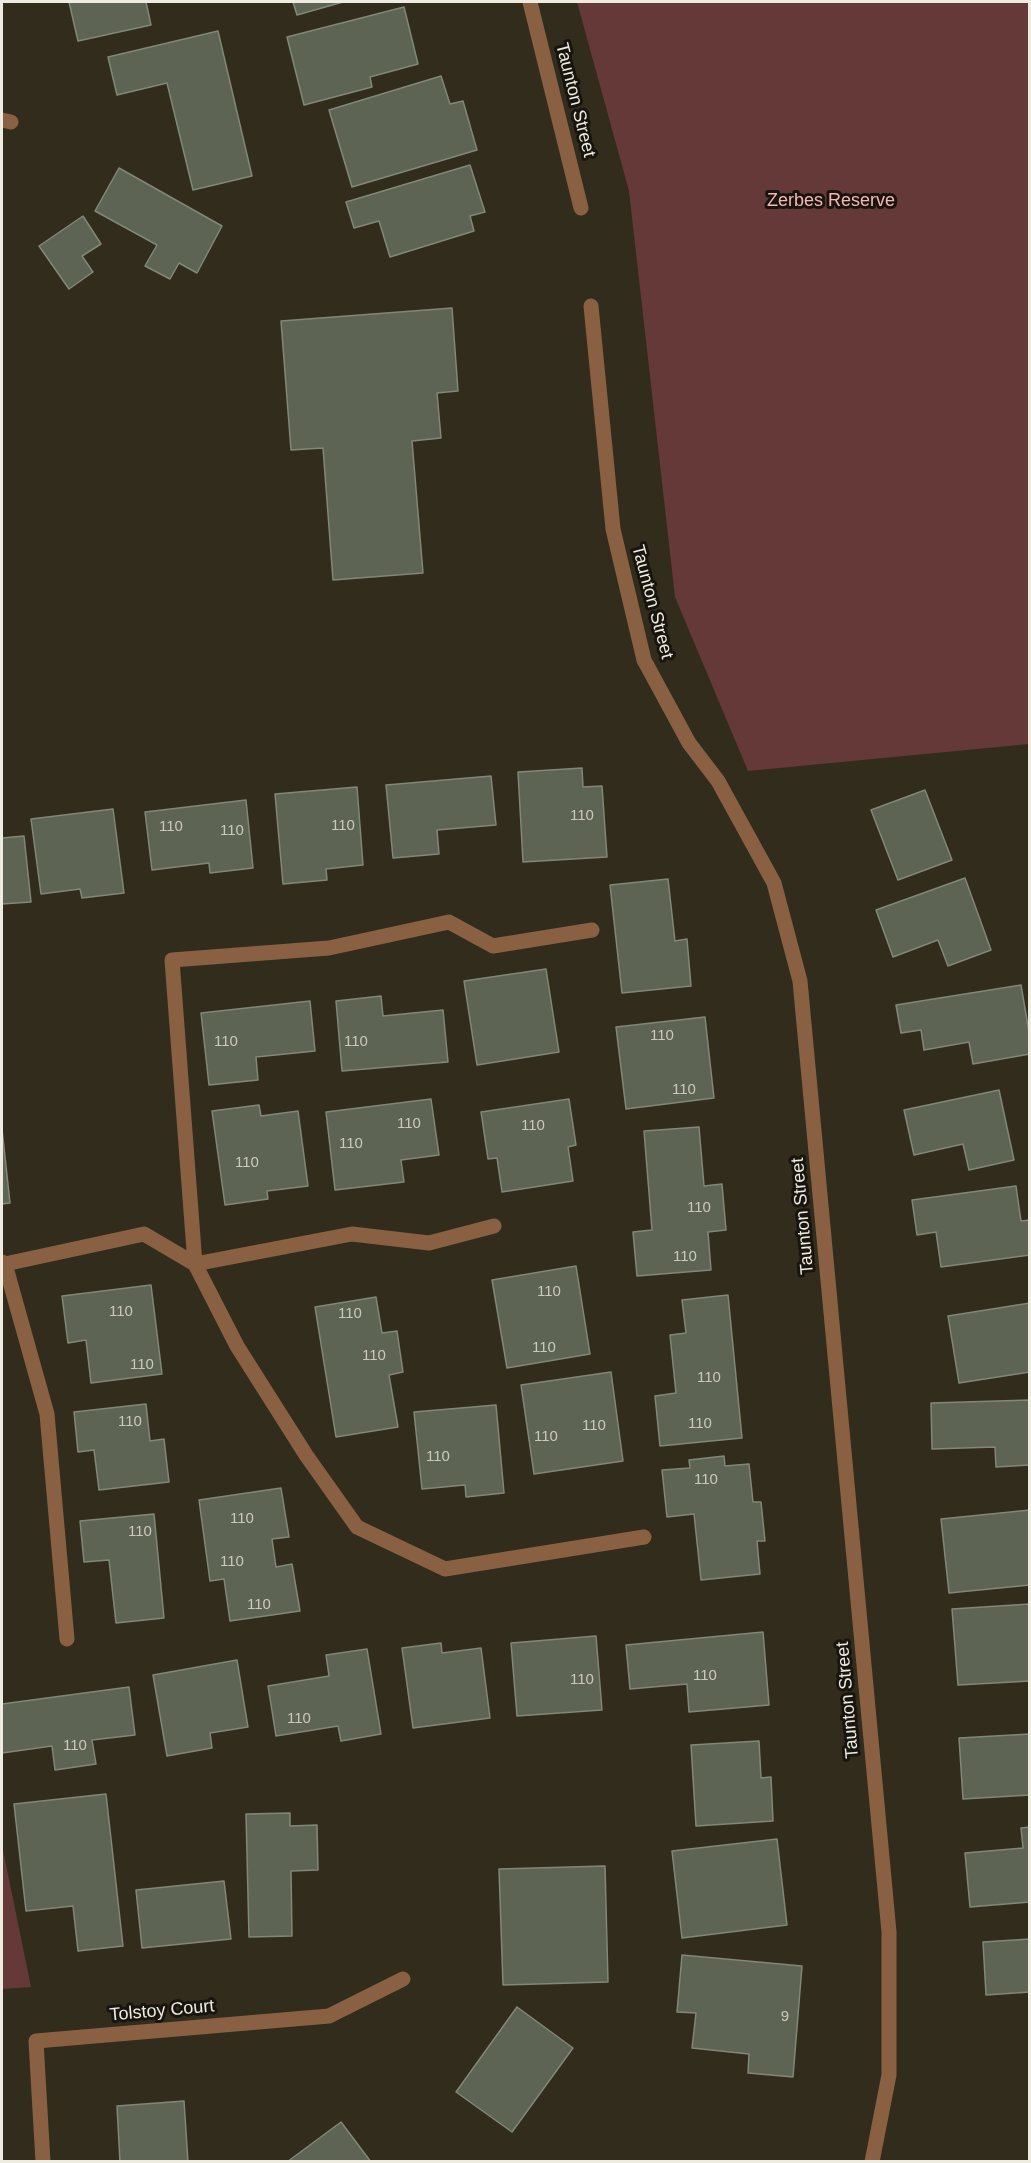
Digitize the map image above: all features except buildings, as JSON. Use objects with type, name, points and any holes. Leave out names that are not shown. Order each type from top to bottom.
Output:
[{"type":"street","name":"Taunton Street","points":[[530,2],[581,208]]},
{"type":"street","name":"Taunton Street","points":[[591,306],[613,529],[645,660],[689,743],[718,782],[774,883],[800,981],[889,1932],[889,2075],[872,2162]]},
{"type":"street","points":[[592,930],[493,946],[448,922],[329,948],[172,960],[195,1264],[237,1346],[306,1455],[357,1527],[445,1569],[644,1537]]},
{"type":"street","points":[[67,1639],[47,1414],[3,1263],[144,1234],[195,1264],[352,1234],[429,1243],[494,1226]]},
{"type":"street","name":"Tolstoy Court","points":[[43,2162],[36,2041],[329,2016],[403,1979]]},
{"type":"green space","name":"Zerbes Reserve","points":[[577,2],[1029,2],[1029,744],[748,771],[675,597],[629,191]]},
{"type":"green space","points":[[2,1845],[31,1987],[2,1989]]}]
